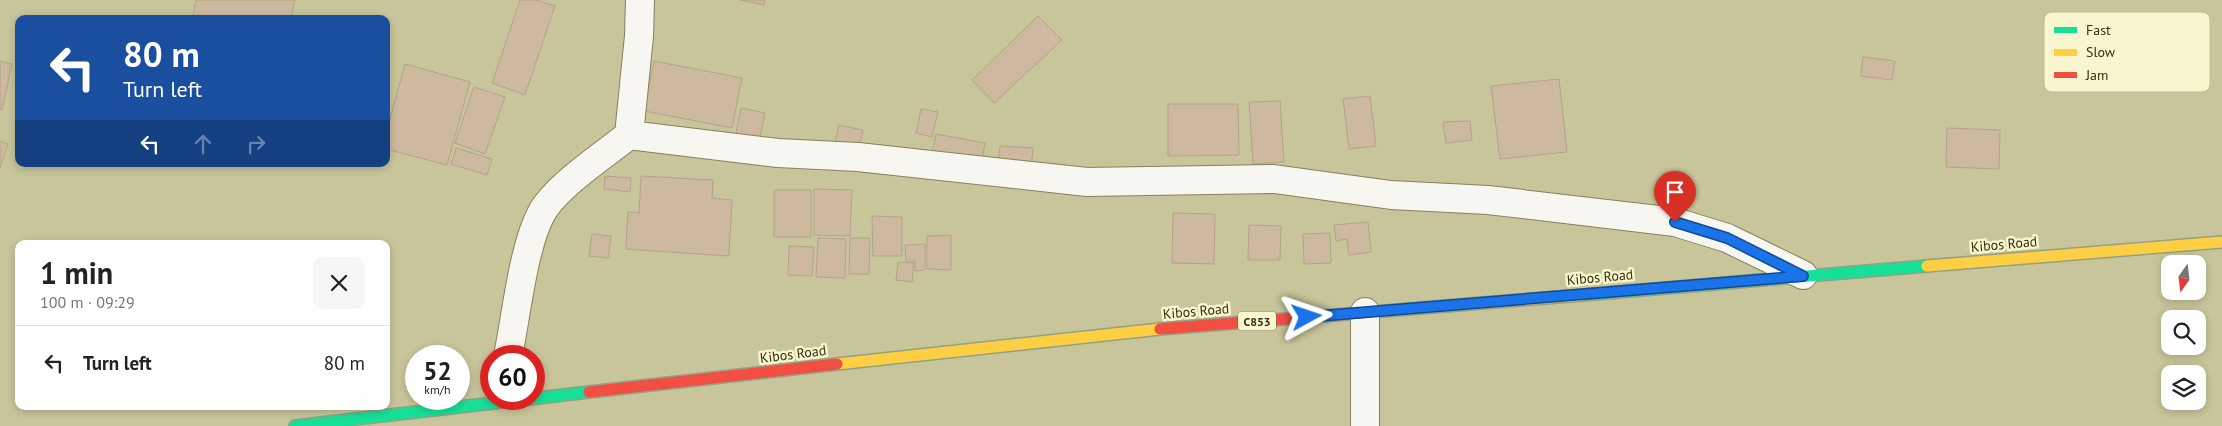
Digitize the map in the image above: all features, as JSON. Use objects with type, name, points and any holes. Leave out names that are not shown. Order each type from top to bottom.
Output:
[{"type":"main road","name":"Kibos Road","points":[[545,396],[1091,335],[2222,242]]},
{"type":"main road","name":"Kibos Road","points":[[295,426],[480,403]]},
{"type":"street","points":[[510,345],[529,246],[541,214],[562,189],[629,135],[639,36],[640,0]]},
{"type":"street","points":[[629,135],[778,153],[858,157],[1087,182],[1274,179],[1391,196],[1488,200],[1675,222],[1727,238],[1803,276]]},
{"type":"street","points":[[1365,426],[1366,312]]},
{"type":"building","points":[[196,0],[295,0],[292,15],[193,15]]},
{"type":"building","points":[[520,0],[536,0],[555,6],[525,95],[492,83]]},
{"type":"building","points":[[740,0],[765,0],[764,5]]},
{"type":"building","points":[[1038,16],[1062,40],[994,103],[972,80]]},
{"type":"building","points":[[1863,57],[1895,61],[1892,80],[1861,76]]},
{"type":"building","points":[[0,61],[12,64],[2,110],[0,109]]},
{"type":"building","points":[[654,61],[742,78],[732,128],[644,111]]},
{"type":"building","points":[[405,64],[470,82],[447,165],[390,150],[390,118]]},
{"type":"building","points":[[1559,79],[1567,152],[1500,159],[1491,86]]},
{"type":"building","points":[[474,87],[505,97],[485,154],[455,143]]},
{"type":"building","points":[[1370,96],[1376,146],[1349,149],[1343,99]]},
{"type":"building","points":[[1280,101],[1284,162],[1253,164],[1249,102]]},
{"type":"building","points":[[1168,104],[1238,104],[1239,155],[1168,156]]},
{"type":"building","points":[[741,108],[765,113],[759,143],[735,138]]},
{"type":"building","points":[[921,109],[938,112],[932,137],[916,133]]},
{"type":"building","points":[[1470,121],[1472,140],[1446,143],[1443,122]]},
{"type":"building","points":[[839,125],[863,130],[859,148],[835,143]]},
{"type":"building","points":[[1947,128],[2000,130],[1999,169],[1946,167]]},
{"type":"building","points":[[936,134],[985,143],[981,167],[931,158]]},
{"type":"building","points":[[0,141],[8,144],[0,168]]},
{"type":"building","points":[[1000,146],[1033,148],[1031,169],[998,167]]},
{"type":"building","points":[[456,148],[492,159],[487,175],[451,164]]},
{"type":"building","points":[[605,176],[631,178],[630,192],[604,189]]},
{"type":"building","points":[[641,176],[713,180],[712,198],[732,200],[729,256],[626,249],[628,212],[639,213]]},
{"type":"building","points":[[814,189],[852,190],[850,236],[814,235]]},
{"type":"building","points":[[774,190],[811,190],[811,237],[774,237]]},
{"type":"building","points":[[1173,213],[1215,214],[1214,264],[1172,263]]},
{"type":"building","points":[[872,216],[902,217],[902,256],[873,256]]},
{"type":"building","points":[[1368,222],[1371,252],[1349,255],[1347,239],[1336,241],[1334,225]]},
{"type":"building","points":[[1249,225],[1281,226],[1280,260],[1248,260]]},
{"type":"building","points":[[1330,233],[1331,263],[1304,264],[1303,234]]},
{"type":"building","points":[[592,234],[611,236],[608,258],[589,256]]},
{"type":"building","points":[[951,235],[951,270],[927,269],[927,236]]},
{"type":"building","points":[[818,238],[846,239],[845,278],[816,277]]},
{"type":"building","points":[[850,238],[870,238],[869,274],[849,274]]},
{"type":"building","points":[[925,244],[925,270],[915,271],[915,261],[906,261],[905,245]]},
{"type":"building","points":[[789,246],[814,247],[812,276],[788,275]]},
{"type":"building","points":[[898,262],[914,263],[912,282],[896,280]]},
{"type":"traffic: fast","points":[[1583,295],[1927,266]]},
{"type":"traffic: fast","points":[[295,426],[589,392]]},
{"type":"traffic: slow","points":[[1927,266],[2222,242]]},
{"type":"traffic: slow","points":[[1372,312],[1583,295]]},
{"type":"traffic: slow","points":[[837,364],[1160,329]]},
{"type":"traffic: jam","points":[[1160,329],[1372,312]]},
{"type":"traffic: jam","points":[[589,392],[837,364]]},
{"type":"route","points":[[1307,317],[1803,276],[1727,238],[1675,222]]}]
